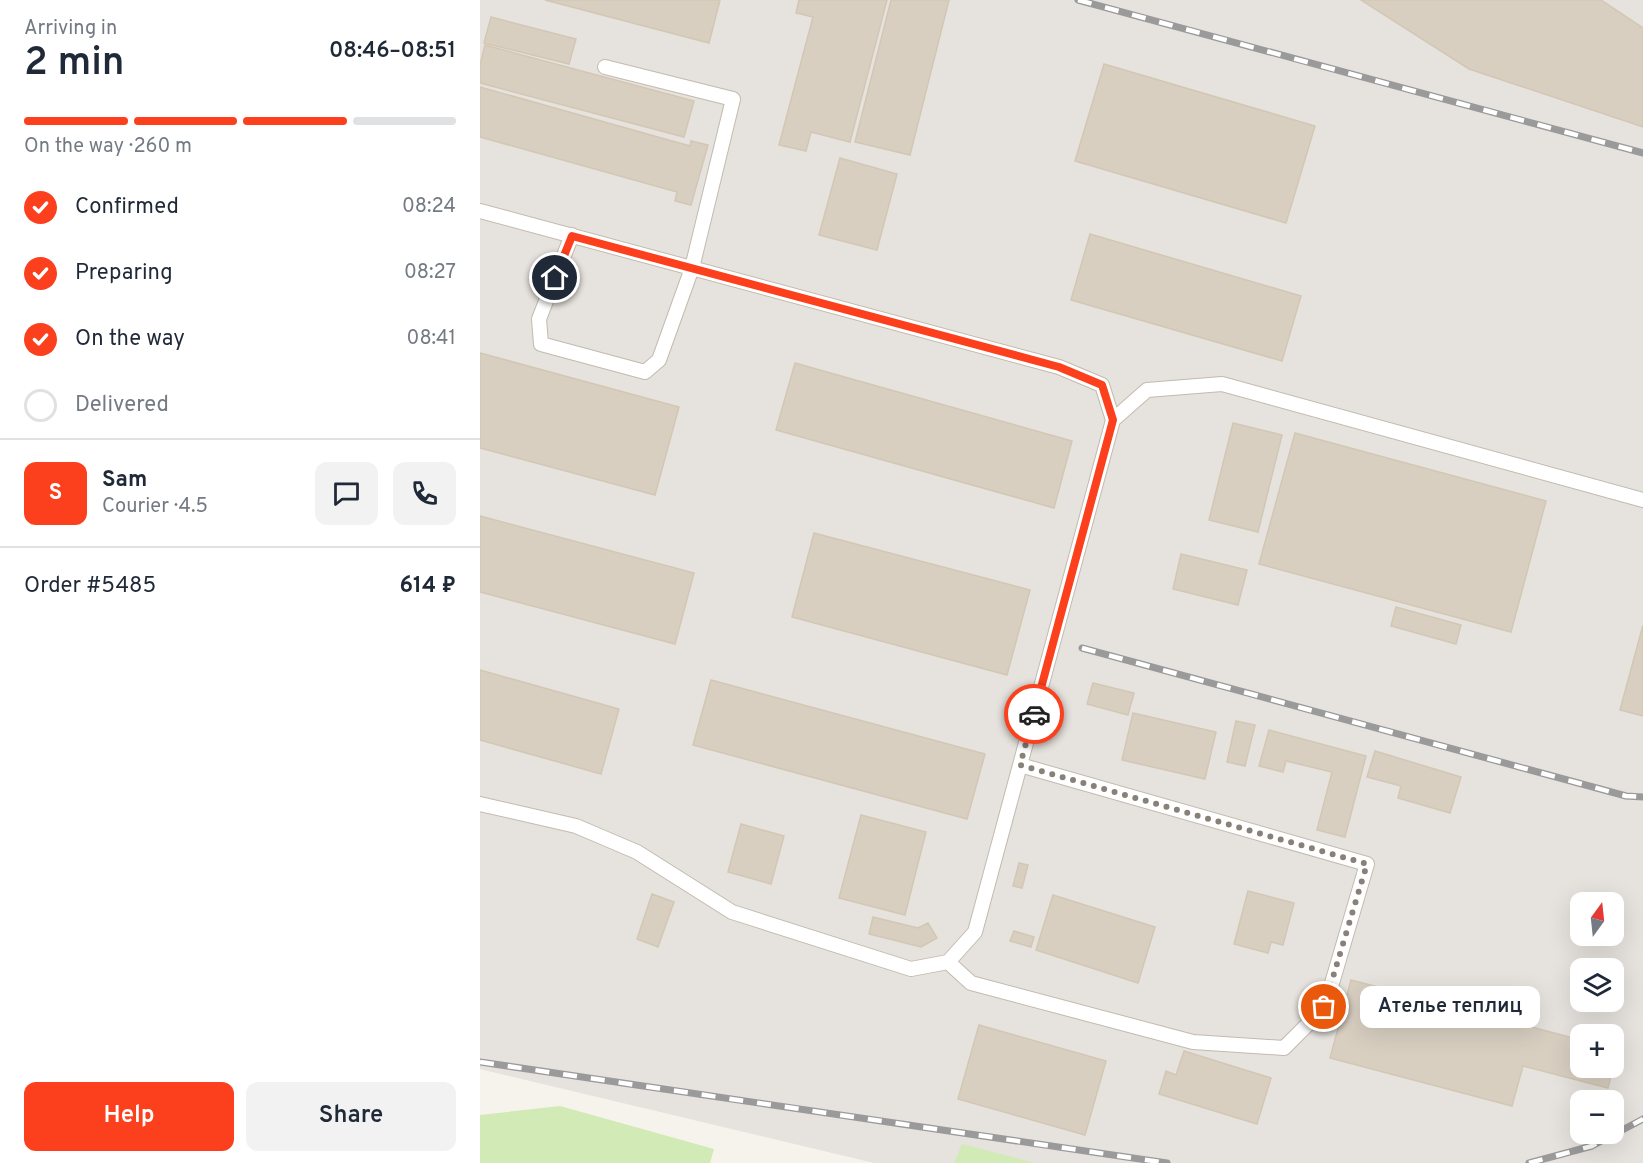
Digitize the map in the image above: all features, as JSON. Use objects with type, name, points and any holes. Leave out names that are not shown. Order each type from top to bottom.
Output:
[{"type":"lane","points":[[572,236],[539,320],[541,344],[645,372],[659,360],[692,268],[733,99],[605,67]]},
{"type":"lane","points":[[480,211],[1059,367],[1102,385],[1113,420],[975,932],[948,962],[911,969],[732,912],[637,852],[576,826],[480,804]]},
{"type":"lane","points":[[1113,420],[1147,390],[1222,384],[1643,500]]},
{"type":"lane","points":[[948,962],[971,983],[1193,1042],[1284,1048],[1324,1007],[1367,864],[1020,765]]},
{"type":"shaded area","points":[[480,0],[1643,0],[1643,1163],[874,1163],[480,1069]]},
{"type":"green space","points":[[560,1106],[714,1149],[710,1163],[480,1163],[480,1115]]},
{"type":"green space","points":[[962,1144],[1035,1163],[954,1163]]},
{"type":"building","points":[[545,0],[720,0],[709,43]]},
{"type":"building","points":[[799,0],[887,0],[850,142],[811,132],[806,151],[779,145],[813,17],[796,13]]},
{"type":"building","points":[[891,0],[949,0],[910,155],[855,142]]},
{"type":"building","points":[[1361,0],[1601,0],[1643,28],[1643,127],[1469,69]]},
{"type":"building","points":[[491,17],[576,39],[569,64],[484,43]]},
{"type":"building","points":[[485,45],[694,101],[684,137],[480,83],[480,65]]},
{"type":"building","points":[[1104,64],[1315,126],[1286,223],[1075,161]]},
{"type":"building","points":[[480,87],[690,146],[691,141],[708,145],[691,205],[675,201],[677,192],[480,137]]},
{"type":"building","points":[[840,158],[897,174],[877,250],[819,235]]},
{"type":"building","points":[[1090,234],[1301,296],[1282,361],[1071,300]]},
{"type":"building","points":[[480,353],[679,407],[655,495],[480,448]]},
{"type":"building","points":[[795,363],[1072,441],[1054,508],[776,430]]},
{"type":"building","points":[[1233,423],[1282,435],[1258,532],[1209,520]]},
{"type":"building","points":[[1295,433],[1546,501],[1511,632],[1259,564]]},
{"type":"building","points":[[480,516],[694,573],[675,644],[480,592]]},
{"type":"building","points":[[814,533],[1030,590],[1007,675],[792,617]]},
{"type":"building","points":[[1181,554],[1247,570],[1238,605],[1173,589]]},
{"type":"building","points":[[1396,607],[1461,625],[1456,644],[1391,626]]},
{"type":"building","points":[[1643,625],[1643,716],[1620,710]]},
{"type":"building","points":[[480,670],[619,709],[601,774],[480,740]]},
{"type":"building","points":[[711,680],[985,754],[967,819],[693,745]]},
{"type":"building","points":[[1093,683],[1134,693],[1128,715],[1087,704]]},
{"type":"building","points":[[1133,713],[1216,732],[1205,779],[1122,760]]},
{"type":"building","points":[[1236,721],[1255,725],[1245,766],[1227,762]]},
{"type":"building","points":[[1269,730],[1366,756],[1345,837],[1317,830],[1332,772],[1286,761],[1283,772],[1259,766]]},
{"type":"building","points":[[1375,751],[1461,777],[1450,813],[1398,798],[1401,786],[1367,777]]},
{"type":"building","points":[[861,815],[926,832],[905,915],[839,898]]},
{"type":"building","points":[[741,824],[784,836],[771,884],[728,872]]},
{"type":"building","points":[[1019,863],[1028,865],[1022,888],[1013,886]]},
{"type":"building","points":[[1248,891],[1294,903],[1283,945],[1271,942],[1268,953],[1234,944]]},
{"type":"building","points":[[652,894],[674,902],[658,947],[637,939]]},
{"type":"building","points":[[1053,895],[1155,927],[1138,983],[1036,950]]},
{"type":"building","points":[[873,917],[918,928],[928,923],[937,938],[921,947],[869,934]]},
{"type":"building","points":[[1014,931],[1034,937],[1031,947],[1010,941]]},
{"type":"building","points":[[1351,980],[1570,1037],[1570,1078],[1610,1078],[1608,1088],[1523,1066],[1512,1106],[1330,1058]]},
{"type":"building","points":[[979,1025],[1106,1061],[1085,1135],[958,1099]]},
{"type":"building","points":[[1184,1051],[1271,1078],[1257,1124],[1159,1094],[1166,1071],[1176,1075]]},
{"type":"railway","points":[[1078,0],[1643,153]]},
{"type":"railway","points":[[1082,648],[1626,796],[1643,797]]},
{"type":"railway","points":[[480,1062],[1167,1163]]},
{"type":"railway","points":[[1529,1163],[1592,1146],[1643,1119]]},
{"type":"way so far","points":[[1034,714],[1020,765],[1367,864],[1324,1007]]},
{"type":"place","name":"Ателье теплиц","points":[[1324,1007]]},
{"type":"route","points":[[555,278],[572,236],[1059,367],[1102,385],[1113,420],[1034,714]]}]
